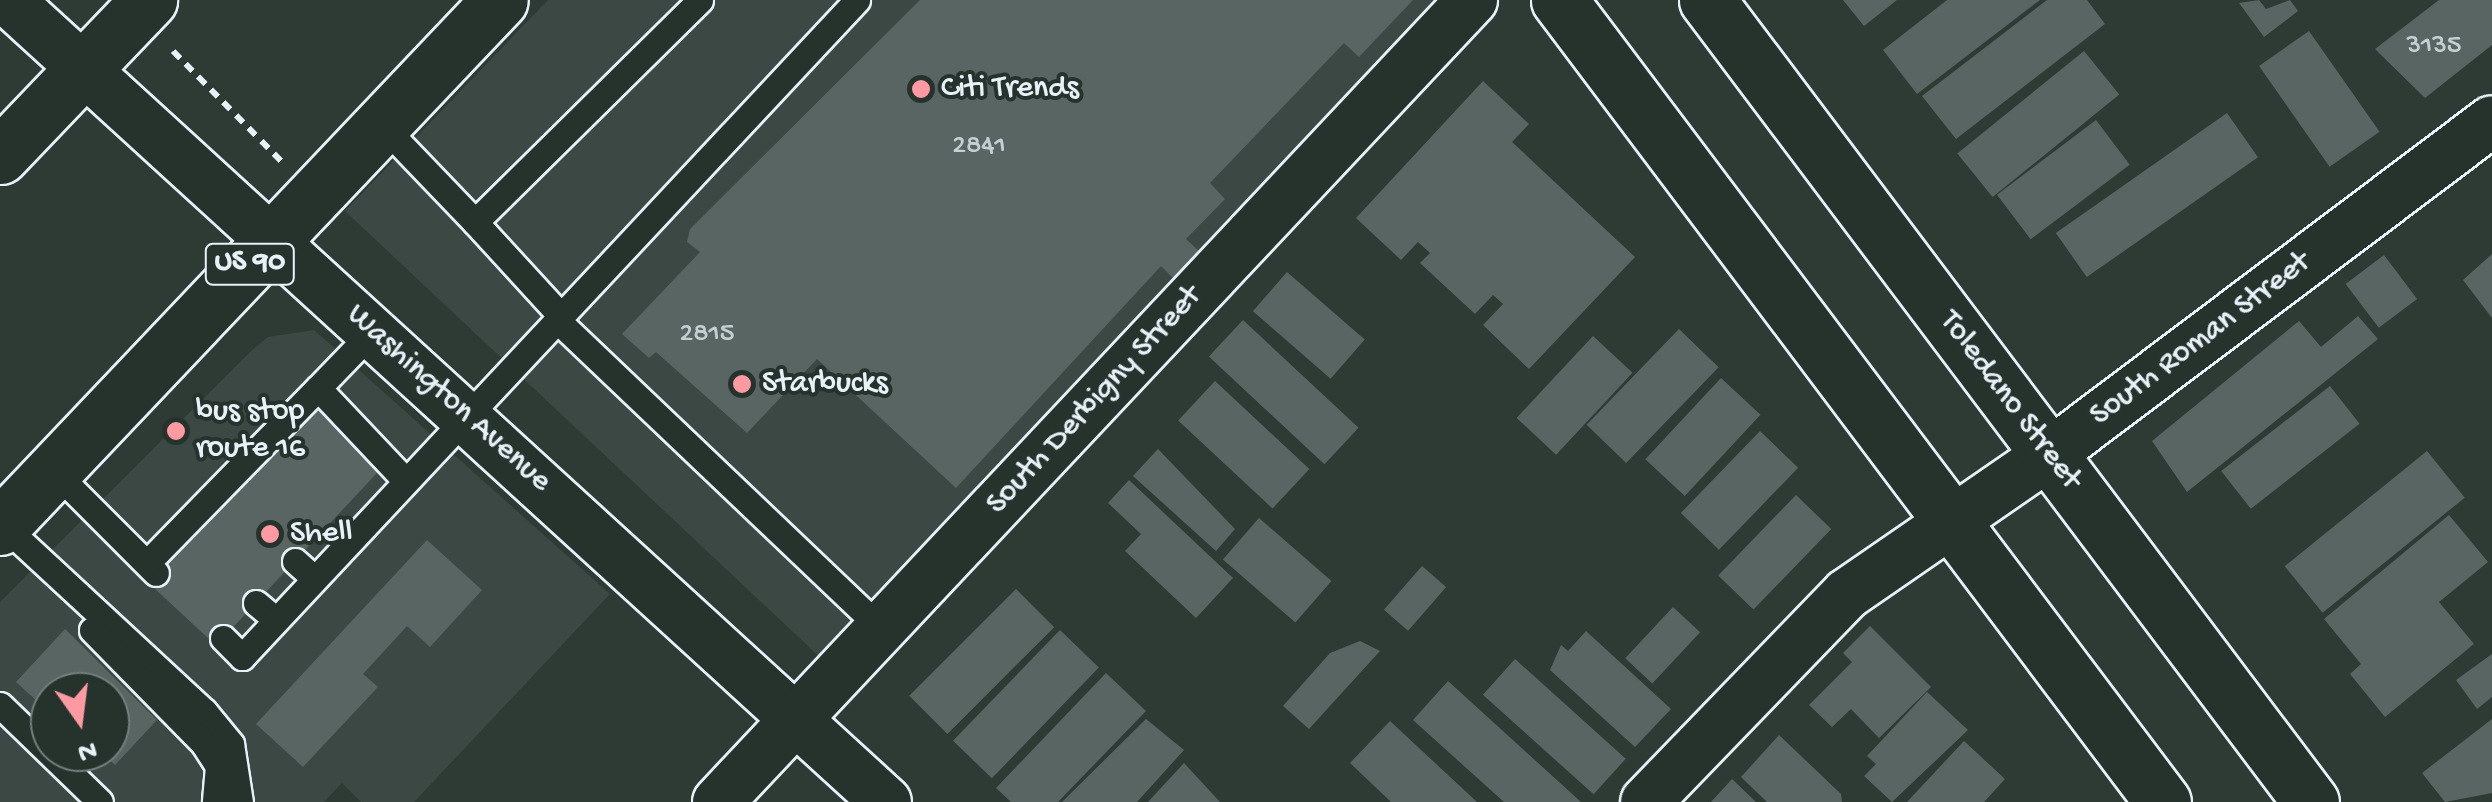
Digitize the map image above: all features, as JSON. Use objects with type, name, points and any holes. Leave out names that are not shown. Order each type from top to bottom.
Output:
[{"type":"street","name":"Washington Avenue","points":[[8,0],[374,330],[886,802]]},
{"type":"street","points":[[0,156],[149,0]]},
{"type":"street","name":"US 90","points":[[1,526],[500,0]]},
{"type":"street","name":"South Derbigny Street","points":[[718,802],[1472,0]]},
{"type":"street","points":[[1560,0],[2163,802]]},
{"type":"street","name":"Toledano Street","points":[[1707,0],[2312,802]]},
{"type":"street","name":"South Roman Street","points":[[1646,802],[1847,594],[2050,454],[2492,121]]},
{"type":"lane","points":[[475,222],[700,0]]},
{"type":"lane","points":[[222,638],[242,657],[276,620],[304,570],[352,517],[404,479],[856,0]]},
{"type":"lane","points":[[382,126],[475,222],[559,318],[881,629]]},
{"type":"lane","points":[[54,471],[152,568],[374,330]]},
{"type":"lane","points":[[318,388],[404,479]]},
{"type":"lane","points":[[1,526],[222,733],[244,790],[240,802]]},
{"type":"lane","points":[[52,573],[90,628],[203,743],[218,766],[215,802]]},
{"type":"lane","points":[[256,603],[276,620]]},
{"type":"lane","points":[[0,705],[100,802]]},
{"type":"path","points":[[173,51],[293,172]]},
{"type":"shaded area","points":[[548,0],[1444,0],[826,663],[345,211]]},
{"type":"shaded area","points":[[314,330],[610,594],[414,802],[361,802],[342,783],[324,802],[0,802],[0,602],[268,337]]},
{"type":"building","points":[[920,0],[1413,0],[1359,57],[1344,43],[1210,183],[1225,199],[1186,239],[1201,253],[1175,280],[1161,266],[956,488],[817,359],[747,433],[656,352],[649,358],[622,334],[700,252],[687,242],[690,229]]},
{"type":"building","points":[[1843,0],[1897,0],[1864,26]]},
{"type":"building","points":[[1947,0],[2040,0],[1917,94],[1883,50]]},
{"type":"building","points":[[2047,0],[2087,0],[2105,24],[1956,139],[1922,96]]},
{"type":"building","points":[[2259,0],[2266,9],[2290,0],[2298,11],[2264,37],[2239,3]]},
{"type":"building","points":[[2439,0],[2492,0],[2492,45],[2425,98],[2375,49]]},
{"type":"building","points":[[2309,31],[2380,132],[2330,167],[2259,66]]},
{"type":"building","points":[[2084,51],[2119,95],[1993,197],[1957,154]]},
{"type":"building","points":[[1483,81],[1529,124],[1512,142],[1635,257],[1529,369],[1483,325],[1503,304],[1493,295],[1475,314],[1420,263],[1430,253],[1418,242],[1401,260],[1356,218]]},
{"type":"building","points":[[2227,113],[2258,157],[2087,277],[2056,233]]},
{"type":"building","points":[[2096,120],[2130,165],[2031,239],[1997,195]]},
{"type":"building","points":[[2492,254],[2492,318],[2463,280]]},
{"type":"building","points":[[2384,255],[2417,299],[2379,328],[2346,284]]},
{"type":"building","points":[[1287,272],[1365,340],[1331,379],[1253,311]]},
{"type":"building","points":[[2358,316],[2378,339],[2187,492],[2152,441],[2299,321],[2321,347]]},
{"type":"building","points":[[1243,320],[1359,428],[1324,464],[1209,357]]},
{"type":"building","points":[[1679,329],[1719,367],[1626,463],[1587,425]]},
{"type":"building","points":[[1593,336],[1632,373],[1556,455],[1517,418]]},
{"type":"building","points":[[1721,378],[1760,415],[1685,496],[1645,459]]},
{"type":"building","points":[[1215,381],[1309,469],[1273,508],[1178,420]]},
{"type":"building","points":[[2330,386],[2360,424],[2251,509],[2221,471]]},
{"type":"building","points":[[315,403],[383,466],[216,646],[148,582]]},
{"type":"building","points":[[1760,431],[1798,468],[1719,550],[1681,513]]},
{"type":"building","points":[[1158,449],[1235,529],[1216,551],[1133,476]]},
{"type":"building","points":[[2427,451],[2465,498],[2323,613],[2285,566]]},
{"type":"building","points":[[1129,480],[1233,578],[1196,618],[1125,551],[1141,534],[1108,503]]},
{"type":"building","points":[[1796,495],[1831,529],[1753,610],[1718,576]]},
{"type":"building","points":[[2449,515],[2488,562],[2439,602],[2474,644],[2385,717],[2350,674],[2361,664],[2324,619]]},
{"type":"building","points":[[1259,518],[1331,581],[1295,622],[1223,560]]},
{"type":"building","points":[[427,540],[482,590],[430,647],[407,626],[363,674],[378,687],[303,767],[256,724]]},
{"type":"building","points":[[1422,566],[1446,587],[1408,631],[1384,610]]},
{"type":"building","points":[[1016,589],[1054,627],[947,734],[909,696]]},
{"type":"building","points":[[1673,607],[1700,632],[1652,683],[1625,658]]},
{"type":"building","points":[[1870,626],[1931,687],[1879,738],[1851,709],[1832,727],[1809,705],[1852,662],[1843,653]]},
{"type":"building","points":[[65,629],[108,672],[30,672],[30,695],[16,682]]},
{"type":"building","points":[[1060,630],[1099,668],[992,778],[953,741]]},
{"type":"building","points":[[1586,631],[1671,709],[1635,747],[1550,670],[1561,645],[1568,651]]},
{"type":"building","points":[[1360,641],[1380,651],[1309,729],[1283,706],[1330,653]]},
{"type":"building","points":[[2492,654],[2492,697],[2477,709],[2456,680]]},
{"type":"building","points":[[1515,659],[1626,759],[1594,794],[1483,695]]},
{"type":"building","points":[[1106,673],[1146,711],[1058,802],[1011,802],[996,788]]},
{"type":"building","points":[[1448,681],[1581,802],[1504,802],[1413,720]]},
{"type":"building","points":[[1927,692],[1968,730],[1892,802],[1864,776],[1876,764],[1867,756]]},
{"type":"building","points":[[130,693],[157,720],[130,749]]},
{"type":"building","points":[[1146,719],[1184,750],[1137,802],[1062,802]]},
{"type":"building","points":[[2492,719],[2492,793],[2445,802],[2422,773]]},
{"type":"building","points":[[1390,721],[1477,802],[1391,802],[1350,763]]},
{"type":"building","points":[[1779,735],[1841,794],[1842,802],[1767,802],[1741,777]]},
{"type":"building","points":[[1964,741],[2005,779],[1984,802],[1907,802]]},
{"type":"building","points":[[1184,763],[1220,802],[1148,802]]},
{"type":"building","points":[[1732,779],[1756,802],[1711,802]]},
{"type":"place","name":"Citi Trends","points":[[921,89]]},
{"type":"place","name":"Starbucks","points":[[742,384]]},
{"type":"place","name":"bus stop route 16","points":[[176,431]]},
{"type":"place","name":"Shell","points":[[270,534]]}]
